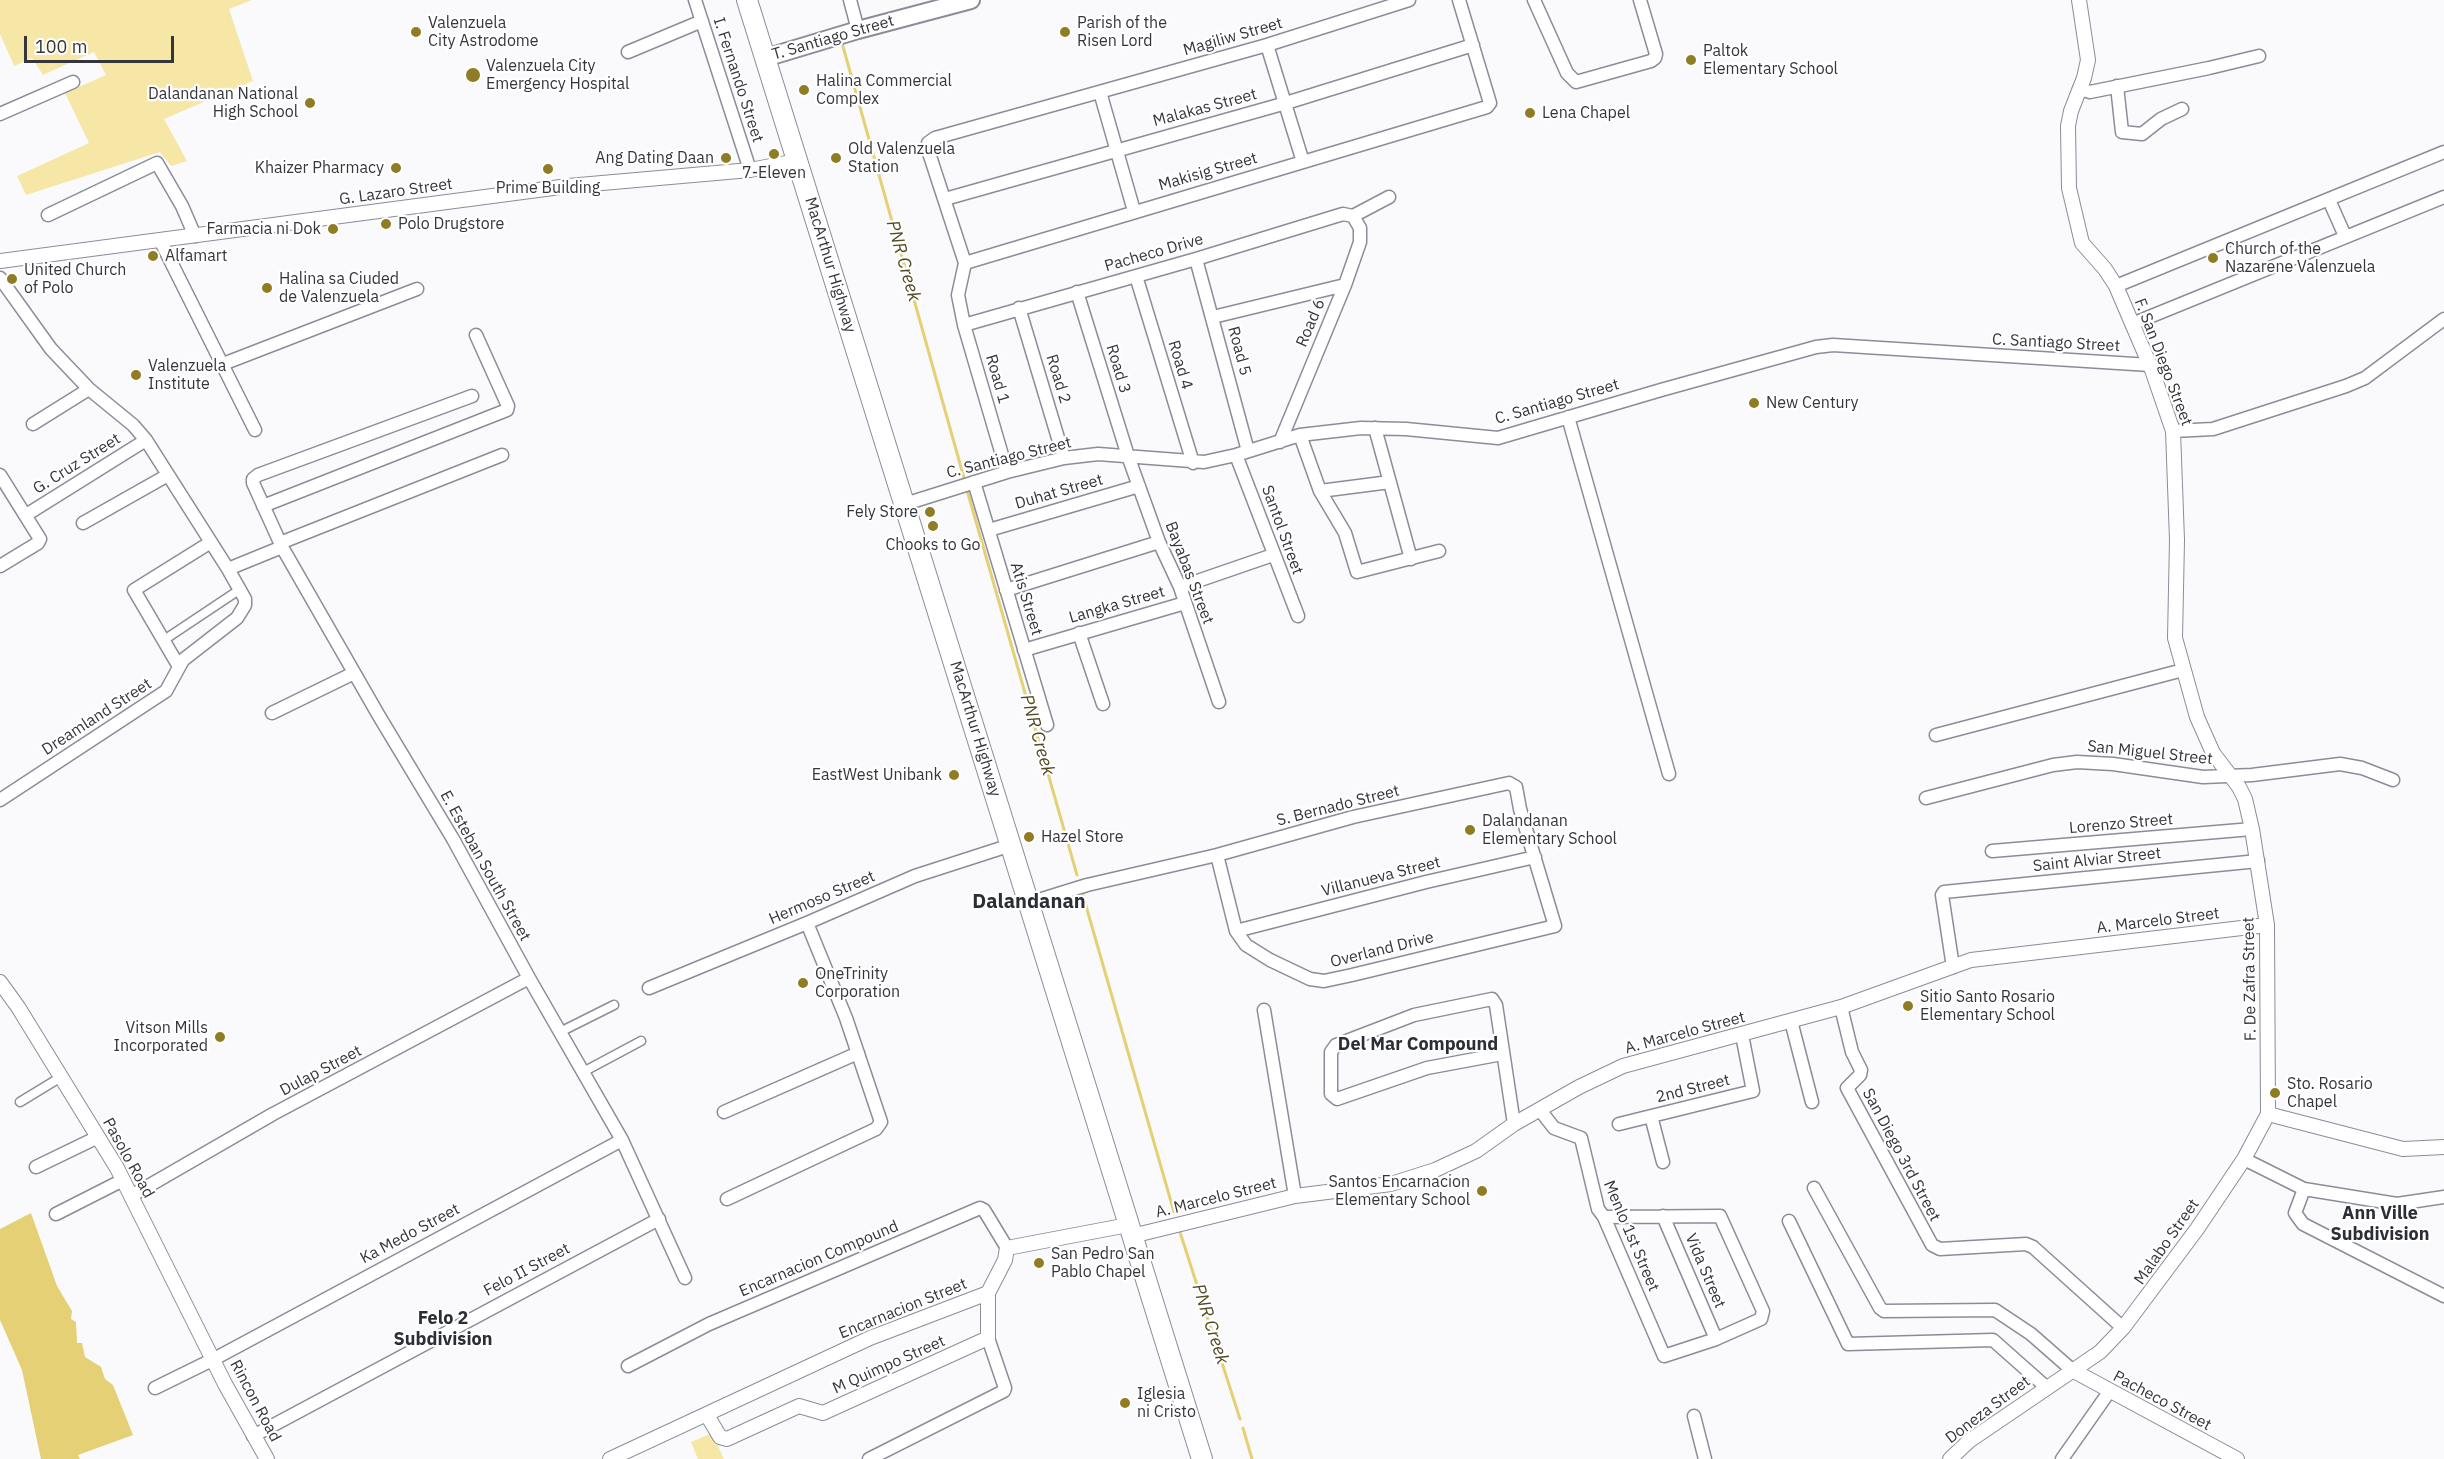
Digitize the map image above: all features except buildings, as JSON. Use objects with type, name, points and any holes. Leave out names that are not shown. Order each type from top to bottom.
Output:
[{"type":"highway","name":"MacArthur Highway","points":[[747,0],[1202,1459]]},
{"type":"main road","name":"T. Santiago Street","points":[[765,58],[971,0]]},
{"type":"street","name":"I. Fernando Street","points":[[695,0],[750,170]]},
{"type":"street","points":[[850,0],[858,30]]},
{"type":"street","name":"Magiliw Street","points":[[945,199],[928,150],[928,143],[935,138],[1267,45],[1409,0]]},
{"type":"street","points":[[1459,0],[1473,45]]},
{"type":"street","points":[[1534,0],[1567,73],[1576,81],[1651,61],[1656,54],[1640,0]]},
{"type":"street","name":"F. San Diego Street","points":[[2079,0],[2088,60],[2068,126],[2069,188],[2082,243],[2115,286],[2150,365],[2173,431],[2177,540],[2175,638],[2204,735],[2213,753],[2231,777]]},
{"type":"street","points":[[628,52],[702,21]]},
{"type":"street","points":[[1267,45],[1303,162]]},
{"type":"street","name":"Makisig Street","points":[[965,263],[1487,107],[1490,103],[1473,45]]},
{"type":"street","name":"Malakas Street","points":[[945,199],[1286,103],[1473,45]]},
{"type":"street","points":[[2079,89],[2090,92],[2259,56]]},
{"type":"street","points":[[0,114],[74,82]]},
{"type":"street","points":[[2117,86],[2122,132],[2142,134],[2161,119],[2182,110]]},
{"type":"street","points":[[1100,92],[1134,211]]},
{"type":"street","points":[[2115,286],[2444,153]]},
{"type":"street","name":"G. Lazaro Street","points":[[0,261],[568,186],[750,170],[797,161]]},
{"type":"street","points":[[48,214],[74,204],[157,163],[195,236]]},
{"type":"street","points":[[1353,216],[1389,197]]},
{"type":"street","points":[[2132,324],[2444,197]]},
{"type":"street","points":[[945,199],[965,263]]},
{"type":"street","points":[[2329,200],[2345,236]]},
{"type":"street","name":"Pacheco Drive","points":[[964,325],[1196,259],[1343,214],[1353,216]]},
{"type":"street","name":"Road 6","points":[[1280,442],[1345,285],[1360,242],[1360,228],[1353,216]]},
{"type":"street","points":[[160,240],[255,430]]},
{"type":"street","name":"Road 5","points":[[1196,259],[1213,317],[1242,453]]},
{"type":"street","name":"Road 1","points":[[965,263],[958,295],[964,325],[1007,472]]},
{"type":"street","name":"Road 4","points":[[1136,276],[1192,463]]},
{"type":"street","points":[[0,278],[51,349],[89,389],[133,425],[146,440],[242,594],[164,640]]},
{"type":"street","points":[[1213,317],[1345,285]]},
{"type":"street","points":[[223,364],[417,290]]},
{"type":"street","name":"Road 3","points":[[1077,292],[1128,456]]},
{"type":"street","name":"Road 2","points":[[1019,308],[1064,459]]},
{"type":"street","points":[[2173,431],[2213,429],[2346,386],[2365,378],[2444,320]]},
{"type":"street","points":[[263,506],[507,410],[508,406],[476,335]]},
{"type":"street","name":"C. Santiago Street","points":[[905,504],[1007,472],[1098,454],[1192,463],[1242,453],[1300,435],[1326,430],[1375,428],[1498,438],[1806,350],[1833,345],[2150,365]]},
{"type":"street","points":[[33,424],[89,389]]},
{"type":"street","name":"E. Esteban South Street","points":[[472,396],[258,475],[252,483],[281,545],[354,674],[453,839],[528,978],[622,1140],[685,1278]]},
{"type":"street","points":[[1568,417],[1669,774]]},
{"type":"street","points":[[1375,428],[1411,559]]},
{"type":"street","points":[[1300,435],[1320,491],[1345,533],[1357,572],[1439,551]]},
{"type":"street","name":"G. Cruz Street","points":[[26,515],[146,440]]},
{"type":"street","name":"Santol Street","points":[[1242,453],[1273,555],[1298,616]]},
{"type":"street","points":[[228,569],[502,455]]},
{"type":"street","name":"Bayabas Street","points":[[1128,456],[1159,542],[1180,586],[1219,702]]},
{"type":"street","points":[[0,475],[39,535],[40,541],[0,566]]},
{"type":"street","points":[[83,524],[168,475]]},
{"type":"street","name":"Atis Street","points":[[974,482],[1047,724]]},
{"type":"street","points":[[1320,491],[1390,482]]},
{"type":"street","name":"Duhat Street","points":[[989,530],[1139,486]]},
{"type":"street","points":[[178,665],[134,590],[211,542]]},
{"type":"street","points":[[1006,590],[1159,542]]},
{"type":"street","points":[[1180,586],[1273,555]]},
{"type":"street","name":"Dreamland Street","points":[[0,800],[166,692],[173,682],[178,665],[237,618],[244,609],[242,594]]},
{"type":"street","name":"Langka Street","points":[[1024,650],[1185,603]]},
{"type":"street","points":[[1079,633],[1103,704]]},
{"type":"street","points":[[1936,735],[2183,670]]},
{"type":"street","points":[[272,713],[354,674]]},
{"type":"street","name":"San Miguel Street","points":[[1926,798],[2053,765],[2077,762],[2113,764],[2203,777],[2231,777],[2340,764],[2362,768],[2393,780]]},
{"type":"street","name":"F. De Zafra Street","points":[[2231,777],[2245,798],[2258,861],[2267,925],[2268,1114]]},
{"type":"street","name":"S. Bernado Street","points":[[1029,903],[1087,885],[1217,855],[1353,818],[1509,783],[1516,787],[1555,926]]},
{"type":"street","name":"Lorenzo Street","points":[[1992,851],[2252,829]]},
{"type":"street","name":"Hermoso Street","points":[[649,988],[915,876],[1011,845]]},
{"type":"street","points":[[1217,855],[1236,931]]},
{"type":"street","name":"Villanueva Street","points":[[1236,931],[1426,882],[1535,857]]},
{"type":"street","name":"Saint Alviar Street","points":[[1953,967],[1942,895],[1944,892],[2258,861]]},
{"type":"street","points":[[727,1199],[876,1129],[881,1122],[858,1053],[807,923]]},
{"type":"street","name":"A. Marcelo Street","points":[[1130,1231],[1295,1196],[1391,1184],[1435,1170],[1476,1151],[1514,1124],[1623,1066],[1841,1007],[1971,960],[2267,925]]},
{"type":"street","name":"Overland Drive","points":[[1236,931],[1246,945],[1270,960],[1310,979],[1324,981],[1555,926]]},
{"type":"street","name":"Dulap Street","points":[[131,1196],[273,1114],[528,978]]},
{"type":"street","name":"Pasolo Road","points":[[0,982],[18,1007],[123,1180],[214,1359]]},
{"type":"street","points":[[1502,1054],[1427,1068],[1337,1099],[1331,1094],[1331,1052],[1336,1045],[1414,1015],[1492,999],[1496,1005],[1514,1124]]},
{"type":"street","points":[[560,1032],[614,1005]]},
{"type":"street","name":"San Diego 3rd Street","points":[[1841,1007],[1852,1052],[1861,1070],[1860,1075],[1847,1088],[1932,1245],[1940,1249],[2026,1244],[2033,1247],[2123,1328]]},
{"type":"street","points":[[1264,1010],[1295,1196]]},
{"type":"street","points":[[1791,1021],[1812,1102]]},
{"type":"street","name":"2nd Street","points":[[1619,1124],[1753,1091],[1742,1035]]},
{"type":"street","points":[[583,1072],[642,1041]]},
{"type":"street","points":[[724,1112],[858,1053]]},
{"type":"street","points":[[20,1102],[61,1077]]},
{"type":"street","name":"Menlo 1st Street","points":[[1540,1110],[1554,1128],[1581,1138],[1598,1209],[1604,1217],[1662,1353],[1667,1356],[1716,1340]]},
{"type":"street","points":[[2268,1114],[2403,1149],[2444,1147]]},
{"type":"street","name":"Malabo Street","points":[[2072,1370],[2100,1353],[2123,1328],[2244,1160],[2268,1114]]},
{"type":"street","points":[[1651,1116],[1663,1162]]},
{"type":"street","points":[[36,1167],[98,1137]]},
{"type":"street","name":"Ka Medo Street","points":[[155,1388],[214,1359],[622,1140]]},
{"type":"street","points":[[2244,1160],[2304,1189],[2397,1204],[2444,1197]]},
{"type":"street","points":[[56,1214],[123,1180]]},
{"type":"street","points":[[1814,1188],[1880,1308],[1884,1311],[1995,1310],[2031,1334],[2072,1370]]},
{"type":"street","points":[[2304,1189],[2295,1213],[2302,1224],[2444,1296]]},
{"type":"street","name":"Encarnacion Compound","points":[[628,1366],[709,1324],[980,1208],[984,1210],[1007,1248]]},
{"type":"street","name":"Vida Street","points":[[1663,1216],[1716,1340]]},
{"type":"street","points":[[1604,1217],[1720,1216],[1723,1219],[1763,1311],[1761,1319],[1716,1340]]},
{"type":"street","name":"Felo II Street","points":[[253,1436],[658,1219]]},
{"type":"street","points":[[1789,1221],[1845,1342],[1848,1344],[1993,1341],[2046,1387]]},
{"type":"street","points":[[1007,1248],[1130,1231]]},
{"type":"street","name":"Encarnacion Street","points":[[610,1459],[870,1338],[988,1293],[1005,1260],[1007,1248]]},
{"type":"street","points":[[869,1459],[1004,1391],[1005,1388],[988,1338],[988,1293]]},
{"type":"street","name":"M Quimpo Street","points":[[707,1415],[720,1437],[727,1438],[802,1406],[823,1413],[988,1338]]},
{"type":"street","name":"Rincon Road","points":[[214,1359],[267,1459]]},
{"type":"street","name":"Doneza Street","points":[[1950,1459],[1969,1441],[2072,1370]]},
{"type":"street","name":"Pacheco Street","points":[[2072,1370],[2237,1459]]},
{"type":"street","points":[[2062,1459],[2109,1392]]},
{"type":"street","points":[[1694,1416],[1705,1459]]},
{"type":"shaded area","points":[[0,0],[252,0],[229,9],[253,81],[164,119],[187,161],[171,166],[160,152],[26,195],[17,176],[89,143],[65,93],[106,75],[94,52],[43,75],[32,58],[14,66],[0,34]]},
{"type":"shaded area","points":[[31,1213],[57,1286],[72,1311],[71,1319],[76,1322],[77,1343],[82,1343],[85,1357],[101,1367],[105,1379],[113,1385],[133,1435],[78,1455],[80,1459],[41,1459],[22,1370],[0,1320],[0,1229]]},
{"type":"shaded area","points":[[712,1433],[724,1459],[698,1459],[691,1442]]},
{"type":"waterway","name":"PNR Creek","points":[[842,43],[964,478]]},
{"type":"waterway","name":"PNR Creek","points":[[967,490],[1077,875]]},
{"type":"waterway","name":"PNR Creek","points":[[1082,892],[1174,1212]]},
{"type":"waterway","name":"PNR Creek","points":[[1179,1229],[1240,1419]]},
{"type":"waterway","name":"PNR Creek","points":[[1243,1428],[1252,1459]]},
{"type":"place","name":"Valenzuela City Astrodome","points":[[416,32]]},
{"type":"place","name":"Parish of the Risen Lord","points":[[1065,32]]},
{"type":"place","name":"Paltok Elementary School","points":[[1691,60]]},
{"type":"place","name":"Valenzuela City Emergency Hospital","points":[[473,75]]},
{"type":"place","name":"Halina Commercial Complex","points":[[804,90]]},
{"type":"place","name":"Dalandanan National High School","points":[[310,103]]},
{"type":"place","name":"Lena Chapel","points":[[1530,113]]},
{"type":"place","name":"7-Eleven","points":[[774,154]]},
{"type":"place","name":"Ang Dating Daan","points":[[726,158]]},
{"type":"place","name":"Old Valenzuela Station","points":[[836,158]]},
{"type":"place","name":"Khaizer Pharmacy","points":[[396,168]]},
{"type":"place","name":"Prime Building","points":[[548,169]]},
{"type":"place","name":"Polo Drugstore","points":[[386,224]]},
{"type":"place","name":"Farmacia ni Dok","points":[[333,229]]},
{"type":"place","name":"Alfamart","points":[[153,256]]},
{"type":"place","name":"Church of the Nazarene Valenzuela","points":[[2213,258]]},
{"type":"place","name":"United Church of Polo","points":[[12,279]]},
{"type":"place","name":"Halina sa Ciuded de Valenzuela","points":[[267,288]]},
{"type":"place","name":"Valenzuela Institute","points":[[136,375]]},
{"type":"place","name":"New Century","points":[[1754,403]]},
{"type":"place","name":"Fely Store","points":[[930,512]]},
{"type":"place","name":"Chooks to Go","points":[[933,526]]},
{"type":"place","name":"EastWest Unibank","points":[[954,775]]},
{"type":"place","name":"Dalandanan Elementary School","points":[[1470,830]]},
{"type":"place","name":"Hazel Store","points":[[1029,837]]},
{"type":"place","name":"OneTrinity Corporation","points":[[803,983]]},
{"type":"place","name":"Sitio Santo Rosario Elementary School","points":[[1908,1006]]},
{"type":"place","name":"Vitson Mills Incorporated","points":[[220,1037]]},
{"type":"place","name":"Sto. Rosario Chapel","points":[[2275,1093]]},
{"type":"place","name":"Santos Encarnacion Elementary School","points":[[1482,1191]]},
{"type":"place","name":"San Pedro San Pablo Chapel","points":[[1039,1263]]},
{"type":"place","name":"Iglesia ni Cristo","points":[[1125,1403]]},
{"type":"district","name":"Dalandanan","points":[[1029,902]]},
{"type":"district","name":"Del Mar Compound","points":[[1418,1045]]},
{"type":"district","name":"Ann Ville Subdivision","points":[[2380,1224]]},
{"type":"district","name":"Felo 2 Subdivision","points":[[443,1329]]}]
